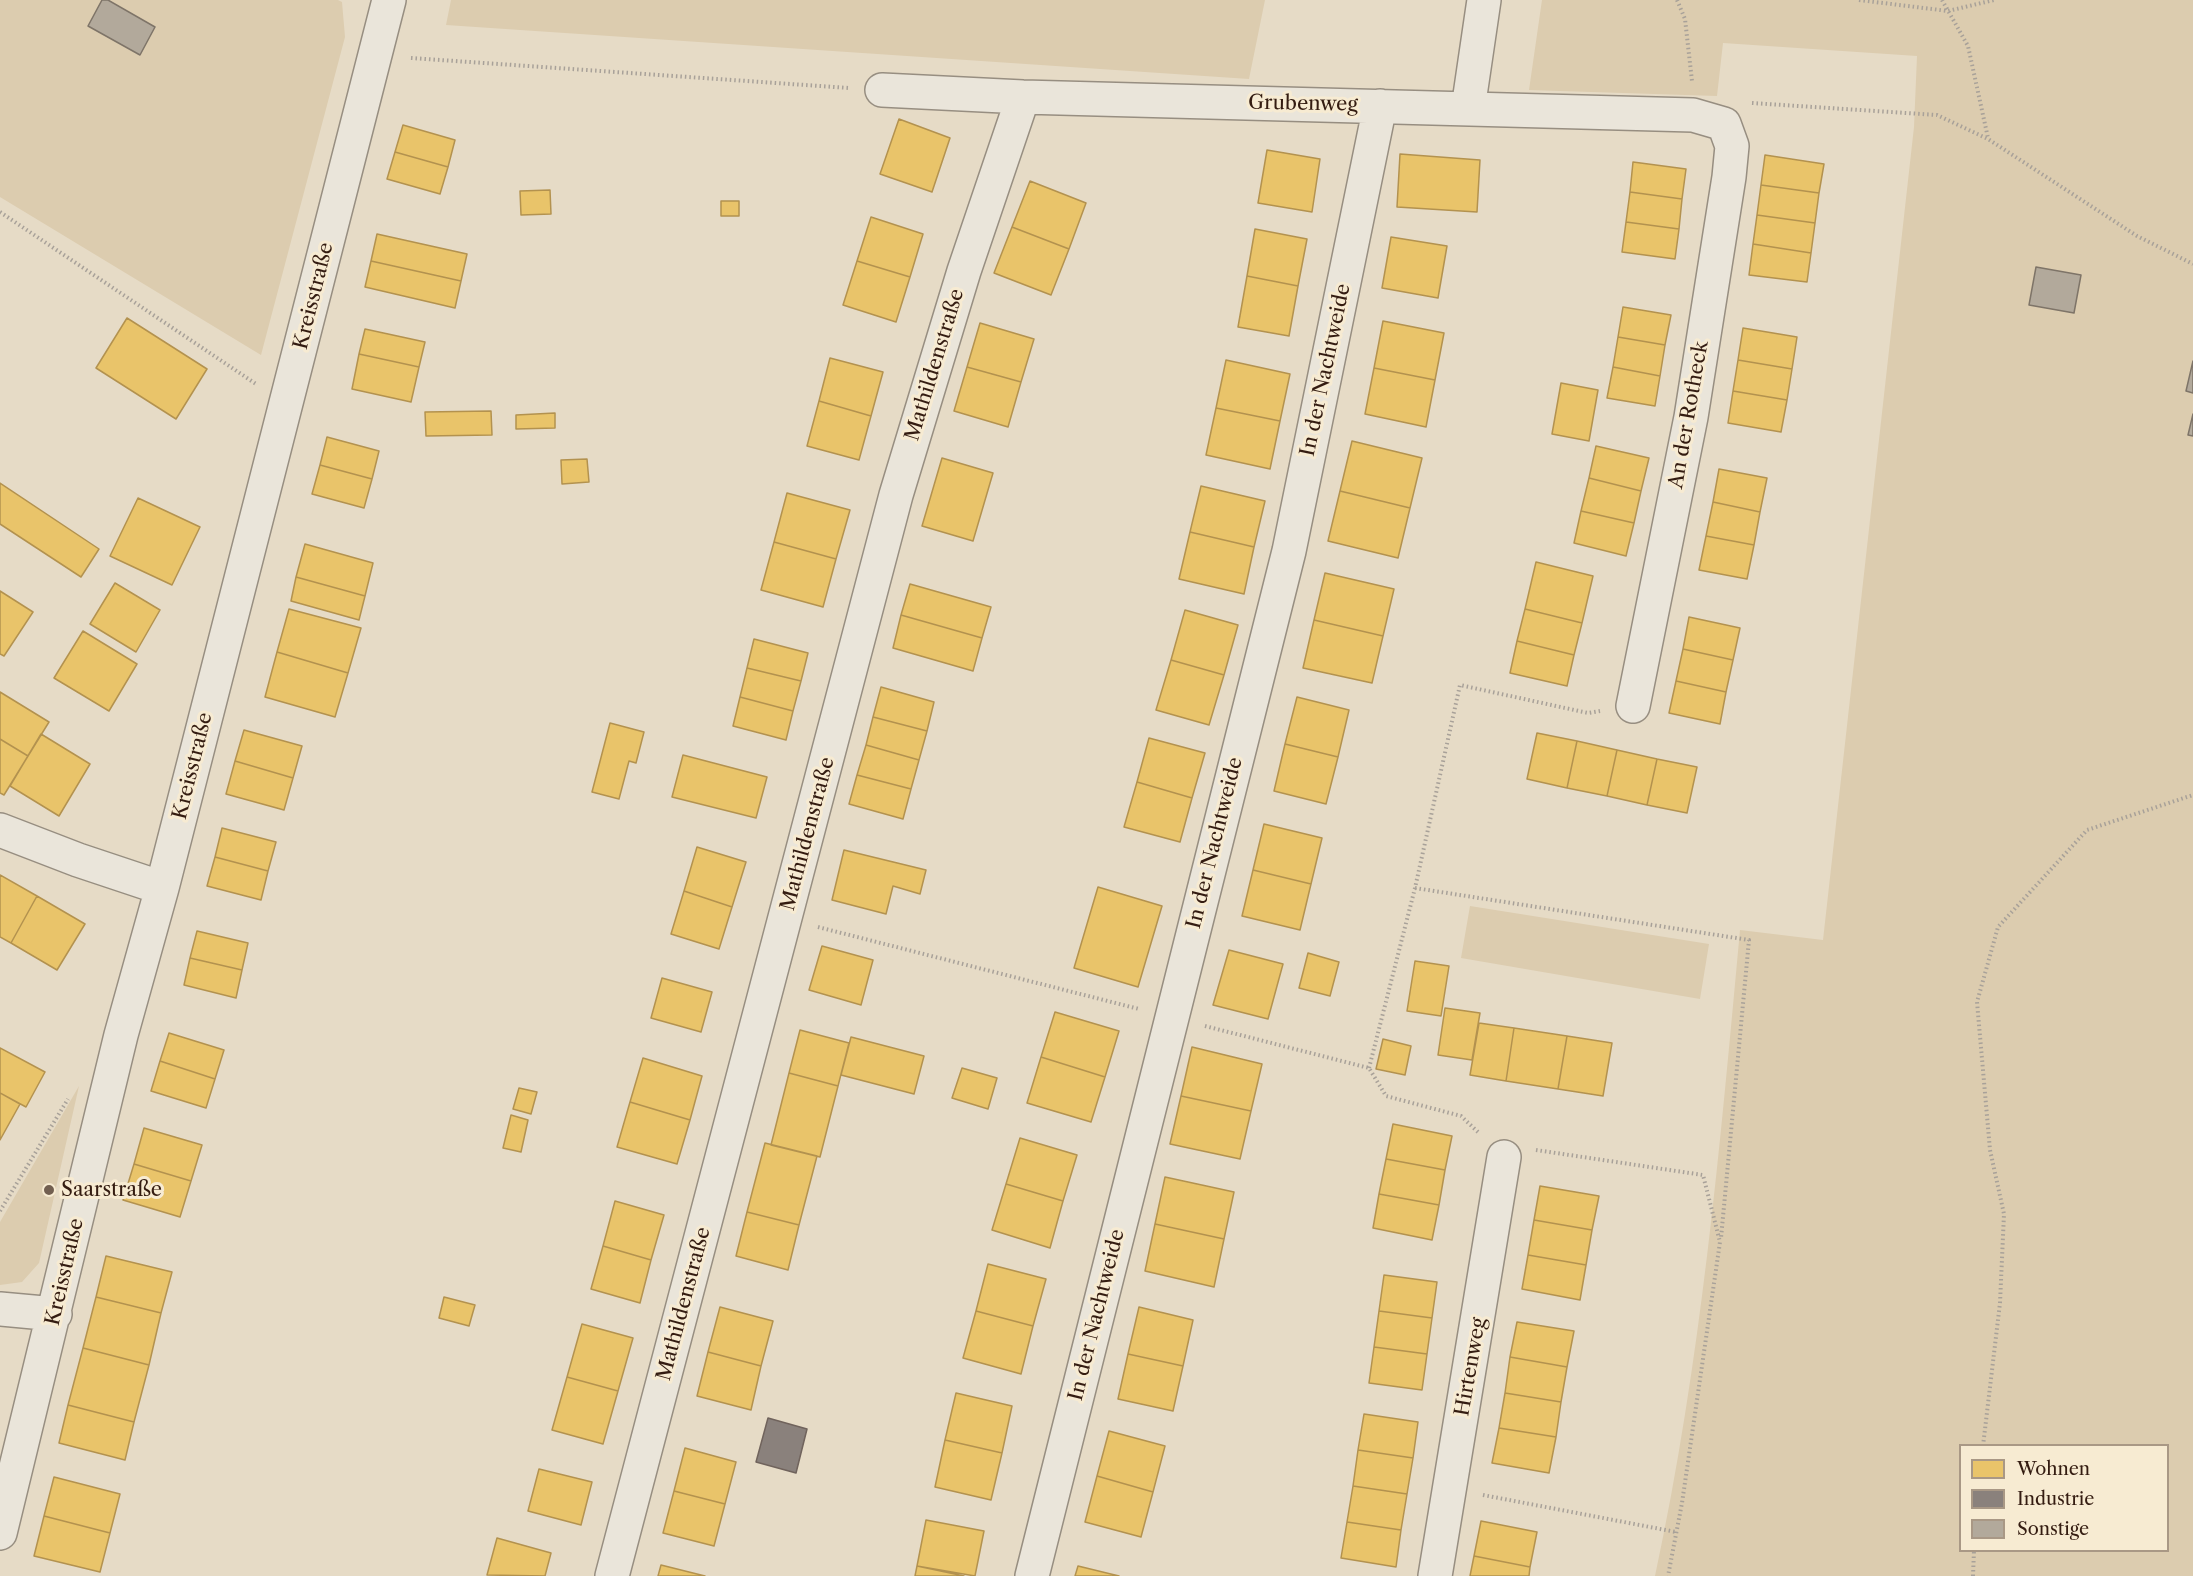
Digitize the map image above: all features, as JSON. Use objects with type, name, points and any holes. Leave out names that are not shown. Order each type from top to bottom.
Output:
[{"type":"street","name":"Kreisstraße","points":[[0,1533],[55,1314],[123,1025],[162,888],[388,0]]},
{"type":"street","points":[[1468,109],[1484,0]]},
{"type":"street","name":"Grubenweg","points":[[882,90],[1023,97],[1380,106],[1708,119]]},
{"type":"street","name":"Mathildenstraße","points":[[612,1576],[896,495],[964,271],[1023,97]]},
{"type":"street","name":"In der Nachtweide","points":[[1032,1576],[1289,551],[1380,106]]},
{"type":"street","name":"An der Rotheck","points":[[1633,706],[1691,417],[1729,177],[1732,146],[1708,119]]},
{"type":"street","points":[[0,830],[78,860],[162,888]]},
{"type":"street","name":"Hirtenweg","points":[[1435,1576],[1504,1157]]},
{"type":"street","points":[[0,1310],[55,1314]]},
{"type":"path","points":[[1677,0],[1685,19],[1691,66],[1708,119],[1748,103],[1937,115],[1989,139],[2137,236],[2193,264]]},
{"type":"path","points":[[1859,0],[1948,11],[1994,0]]},
{"type":"path","points":[[1942,0],[1968,46],[1989,139]]},
{"type":"path","points":[[374,54],[882,90]]},
{"type":"path","points":[[0,212],[286,405]]},
{"type":"path","points":[[1369,1068],[1415,888],[1460,685],[1588,712],[1633,706]]},
{"type":"path","points":[[1983,1444],[2000,1303],[2004,1214],[1990,1150],[1977,1002],[1998,927],[2087,830],[2193,795]]},
{"type":"path","points":[[1415,888],[1749,940],[1720,1242],[1668,1576]]},
{"type":"path","points":[[0,1211],[71,1093]]},
{"type":"path","points":[[1504,1157],[1542,1149],[1702,1175],[1720,1242]]},
{"type":"path","points":[[1450,1488],[1676,1532]]},
{"type":"path","points":[[1973,1576],[1974,1552]]},
{"type":"shaded area","points":[[0,0],[338,0],[342,2],[345,37],[261,355],[0,197]]},
{"type":"shaded area","points":[[451,0],[1265,0],[1249,79],[446,25]]},
{"type":"shaded area","points":[[1542,0],[2193,0],[2193,1576],[1655,1576],[1685,1416],[1697,1335],[1725,1092],[1740,930],[1823,940],[1914,127],[1917,56],[1723,43],[1717,96],[1529,90]]},
{"type":"shaded area","points":[[1470,906],[1709,944],[1700,999],[1461,958]]},
{"type":"shaded area","points":[[79,1086],[39,1263],[22,1282],[0,1285],[0,1222]]},
{"type":"building: Wohnen","points":[[899,119],[950,138],[932,192],[880,174]]},
{"type":"building: Wohnen","points":[[403,125],[455,140],[448,167],[395,152]]},
{"type":"building: Wohnen","points":[[1267,150],[1320,159],[1312,212],[1258,203]]},
{"type":"building: Wohnen","points":[[395,152],[448,167],[440,194],[387,179]]},
{"type":"building: Wohnen","points":[[1400,154],[1480,160],[1477,212],[1397,207]]},
{"type":"building: Wohnen","points":[[1765,155],[1824,164],[1819,193],[1761,185]]},
{"type":"building: Wohnen","points":[[1633,162],[1686,169],[1682,199],[1630,192]]},
{"type":"building: Wohnen","points":[[1030,181],[1086,203],[1069,249],[1012,227]]},
{"type":"building: Wohnen","points":[[1761,185],[1819,193],[1815,223],[1757,215]]},
{"type":"building: Wohnen","points":[[550,190],[551,214],[521,215],[520,191]]},
{"type":"building: Wohnen","points":[[1630,192],[1682,199],[1679,229],[1626,222]]},
{"type":"building: Wohnen","points":[[721,201],[739,201],[739,216],[721,216]]},
{"type":"building: Wohnen","points":[[1757,215],[1815,223],[1811,253],[1753,244]]},
{"type":"building: Wohnen","points":[[871,217],[923,234],[910,277],[857,261]]},
{"type":"building: Wohnen","points":[[1626,222],[1679,229],[1675,259],[1622,252]]},
{"type":"building: Wohnen","points":[[1012,227],[1069,249],[1051,295],[994,273]]},
{"type":"building: Wohnen","points":[[1255,229],[1307,239],[1298,286],[1247,276]]},
{"type":"building: Wohnen","points":[[377,234],[467,254],[461,281],[371,261]]},
{"type":"building: Wohnen","points":[[1391,237],[1447,246],[1438,298],[1382,288]]},
{"type":"building: Wohnen","points":[[1753,244],[1811,253],[1807,282],[1749,275]]},
{"type":"building: Wohnen","points":[[371,261],[461,281],[455,308],[365,287]]},
{"type":"building: Wohnen","points":[[857,261],[910,277],[896,322],[843,305]]},
{"type":"building: Wohnen","points":[[1247,276],[1298,286],[1289,336],[1238,327]]},
{"type":"building: Wohnen","points":[[1623,307],[1671,315],[1665,345],[1618,337]]},
{"type":"building: Wohnen","points":[[127,318],[207,369],[176,419],[96,368]]},
{"type":"building: Wohnen","points":[[1383,321],[1444,333],[1435,380],[1374,368]]},
{"type":"building: Wohnen","points":[[980,323],[1034,339],[1021,382],[967,367]]},
{"type":"building: Wohnen","points":[[1743,328],[1797,337],[1792,369],[1738,360]]},
{"type":"building: Wohnen","points":[[365,329],[425,342],[419,367],[359,354]]},
{"type":"building: Wohnen","points":[[1618,337],[1665,345],[1660,376],[1613,367]]},
{"type":"building: Wohnen","points":[[359,354],[419,367],[411,402],[352,389]]},
{"type":"building: Wohnen","points":[[830,358],[883,372],[871,416],[819,401]]},
{"type":"building: Wohnen","points":[[1226,360],[1290,374],[1280,421],[1216,408]]},
{"type":"building: Wohnen","points":[[1738,360],[1792,369],[1787,400],[1733,391]]},
{"type":"building: Wohnen","points":[[967,367],[1021,382],[1008,427],[954,411]]},
{"type":"building: Wohnen","points":[[1613,367],[1660,376],[1655,406],[1607,398]]},
{"type":"building: Wohnen","points":[[1374,368],[1435,380],[1426,427],[1365,414]]},
{"type":"building: Wohnen","points":[[1561,383],[1598,390],[1589,441],[1552,434]]},
{"type":"building: Wohnen","points":[[1733,391],[1787,400],[1781,432],[1728,423]]},
{"type":"building: Wohnen","points":[[819,401],[871,416],[859,460],[807,446]]},
{"type":"building: Wohnen","points":[[1216,408],[1280,421],[1270,469],[1206,455]]},
{"type":"building: Wohnen","points":[[491,411],[492,435],[426,436],[425,412]]},
{"type":"building: Wohnen","points":[[555,413],[555,428],[516,429],[516,415]]},
{"type":"building: Wohnen","points":[[327,437],[379,451],[372,479],[320,465]]},
{"type":"building: Wohnen","points":[[1352,441],[1422,458],[1410,508],[1340,491]]},
{"type":"building: Wohnen","points":[[1596,446],[1649,458],[1641,491],[1589,478]]},
{"type":"building: Wohnen","points":[[942,458],[993,473],[973,541],[922,526]]},
{"type":"building: Wohnen","points":[[587,459],[589,482],[562,484],[561,460]]},
{"type":"building: Wohnen","points":[[320,465],[372,479],[364,508],[312,494]]},
{"type":"building: Wohnen","points":[[1719,469],[1767,478],[1760,512],[1713,502]]},
{"type":"building: Wohnen","points":[[1589,478],[1641,491],[1634,523],[1581,511]]},
{"type":"building: Wohnen","points":[[0,483],[99,549],[81,577],[0,524]]},
{"type":"building: Wohnen","points":[[1201,486],[1265,501],[1254,547],[1190,532]]},
{"type":"building: Wohnen","points":[[1340,491],[1410,508],[1398,558],[1328,541]]},
{"type":"building: Wohnen","points":[[787,493],[850,510],[836,559],[774,542]]},
{"type":"building: Wohnen","points":[[138,498],[200,527],[172,585],[110,556]]},
{"type":"building: Wohnen","points":[[1713,502],[1760,512],[1754,545],[1706,536]]},
{"type":"building: Wohnen","points":[[1581,511],[1634,523],[1626,556],[1574,543]]},
{"type":"building: Wohnen","points":[[1190,532],[1254,547],[1244,594],[1179,579]]},
{"type":"building: Wohnen","points":[[1706,536],[1754,545],[1747,579],[1699,570]]},
{"type":"building: Wohnen","points":[[774,542],[836,559],[823,607],[761,590]]},
{"type":"building: Wohnen","points":[[305,544],[373,563],[365,596],[296,577]]},
{"type":"building: Wohnen","points":[[1536,562],[1593,576],[1582,623],[1525,609]]},
{"type":"building: Wohnen","points":[[1325,573],[1394,589],[1383,636],[1314,620]]},
{"type":"building: Wohnen","points":[[296,577],[365,596],[359,620],[291,601]]},
{"type":"building: Wohnen","points":[[115,583],[160,610],[136,652],[90,624]]},
{"type":"building: Wohnen","points":[[910,584],[991,607],[982,638],[901,615]]},
{"type":"building: Wohnen","points":[[0,591],[33,612],[4,656],[0,654]]},
{"type":"building: Wohnen","points":[[289,609],[361,628],[348,673],[277,652]]},
{"type":"building: Wohnen","points":[[1525,609],[1582,623],[1574,655],[1517,641]]},
{"type":"building: Wohnen","points":[[1185,610],[1238,625],[1224,675],[1171,660]]},
{"type":"building: Wohnen","points":[[901,615],[982,638],[973,671],[893,648]]},
{"type":"building: Wohnen","points":[[1689,617],[1740,628],[1733,660],[1683,649]]},
{"type":"building: Wohnen","points":[[1314,620],[1383,636],[1372,683],[1303,668]]},
{"type":"building: Wohnen","points":[[83,631],[137,664],[109,711],[54,678]]},
{"type":"building: Wohnen","points":[[754,639],[808,653],[801,681],[747,668]]},
{"type":"building: Wohnen","points":[[1517,641],[1574,655],[1567,686],[1510,673]]},
{"type":"building: Wohnen","points":[[1683,649],[1733,660],[1726,692],[1676,681]]},
{"type":"building: Wohnen","points":[[277,652],[348,673],[335,717],[265,697]]},
{"type":"building: Wohnen","points":[[1171,660],[1224,675],[1209,725],[1156,710]]},
{"type":"building: Wohnen","points":[[747,668],[801,681],[793,711],[740,697]]},
{"type":"building: Wohnen","points":[[1676,681],[1726,692],[1720,724],[1669,713]]},
{"type":"building: Wohnen","points":[[881,687],[934,702],[927,731],[873,717]]},
{"type":"building: Wohnen","points":[[0,692],[49,722],[28,756],[0,739]]},
{"type":"building: Wohnen","points":[[740,697],[793,711],[786,740],[733,726]]},
{"type":"building: Wohnen","points":[[1297,697],[1349,710],[1338,757],[1285,744]]},
{"type":"building: Wohnen","points":[[873,717],[927,731],[919,760],[866,745]]},
{"type":"building: Wohnen","points":[[610,723],[644,732],[636,763],[629,761],[619,799],[592,792]]},
{"type":"building: Wohnen","points":[[244,730],[302,746],[293,778],[235,761]]},
{"type":"building: Wohnen","points":[[1537,733],[1577,741],[1567,788],[1527,779]]},
{"type":"building: Wohnen","points":[[41,734],[90,764],[59,816],[10,786]]},
{"type":"building: Wohnen","points":[[1149,738],[1205,753],[1192,798],[1137,782]]},
{"type":"building: Wohnen","points":[[0,739],[28,756],[4,795],[0,793]]},
{"type":"building: Wohnen","points":[[1577,741],[1617,750],[1607,796],[1567,788]]},
{"type":"building: Wohnen","points":[[1285,744],[1338,757],[1326,804],[1274,791]]},
{"type":"building: Wohnen","points":[[866,745],[919,760],[911,789],[857,775]]},
{"type":"building: Wohnen","points":[[1617,750],[1657,759],[1647,805],[1607,796]]},
{"type":"building: Wohnen","points":[[683,755],[767,777],[756,818],[672,797]]},
{"type":"building: Wohnen","points":[[1657,759],[1697,767],[1687,813],[1647,805]]},
{"type":"building: Wohnen","points":[[235,761],[293,778],[284,810],[226,794]]},
{"type":"building: Wohnen","points":[[857,775],[911,789],[903,819],[849,804]]},
{"type":"building: Wohnen","points":[[1137,782],[1192,798],[1180,842],[1124,827]]},
{"type":"building: Wohnen","points":[[1264,824],[1322,838],[1311,884],[1253,870]]},
{"type":"building: Wohnen","points":[[222,828],[276,842],[268,871],[215,857]]},
{"type":"building: Wohnen","points":[[697,847],[746,862],[732,907],[684,891]]},
{"type":"building: Wohnen","points":[[844,850],[926,870],[920,894],[893,886],[886,914],[832,900]]},
{"type":"building: Wohnen","points":[[215,857],[268,871],[261,900],[207,886]]},
{"type":"building: Wohnen","points":[[1253,870],[1311,884],[1300,930],[1242,916]]},
{"type":"building: Wohnen","points":[[0,875],[37,896],[11,943],[0,937]]},
{"type":"building: Wohnen","points":[[1098,887],[1162,906],[1138,987],[1074,968]]},
{"type":"building: Wohnen","points":[[684,891],[732,907],[719,949],[671,934]]},
{"type":"building: Wohnen","points":[[37,896],[85,924],[57,970],[11,943]]},
{"type":"building: Wohnen","points":[[197,931],[248,943],[242,970],[190,958]]},
{"type":"building: Wohnen","points":[[822,946],[873,960],[861,1005],[809,990]]},
{"type":"building: Wohnen","points":[[1229,950],[1283,964],[1268,1019],[1213,1005]]},
{"type":"building: Wohnen","points":[[1308,953],[1339,962],[1330,996],[1299,988]]},
{"type":"building: Wohnen","points":[[190,958],[242,970],[236,998],[184,985]]},
{"type":"building: Wohnen","points":[[1415,961],[1449,966],[1441,1016],[1407,1011]]},
{"type":"building: Wohnen","points":[[662,978],[712,992],[701,1032],[651,1018]]},
{"type":"building: Wohnen","points":[[1445,1008],[1480,1013],[1472,1060],[1438,1055]]},
{"type":"building: Wohnen","points":[[1055,1012],[1119,1031],[1105,1077],[1041,1057]]},
{"type":"building: Wohnen","points":[[1479,1023],[1514,1028],[1506,1081],[1470,1075]]},
{"type":"building: Wohnen","points":[[1514,1028],[1567,1036],[1558,1089],[1506,1081]]},
{"type":"building: Wohnen","points":[[800,1030],[849,1043],[838,1086],[789,1073]]},
{"type":"building: Wohnen","points":[[169,1033],[224,1050],[215,1079],[160,1061]]},
{"type":"building: Wohnen","points":[[1567,1036],[1612,1043],[1603,1096],[1558,1089]]},
{"type":"building: Wohnen","points":[[851,1037],[924,1056],[914,1094],[841,1075]]},
{"type":"building: Wohnen","points":[[1383,1039],[1411,1046],[1405,1075],[1376,1069]]},
{"type":"building: Wohnen","points":[[1192,1047],[1262,1064],[1251,1111],[1181,1096]]},
{"type":"building: Wohnen","points":[[0,1048],[45,1072],[26,1107],[0,1093]]},
{"type":"building: Wohnen","points":[[1041,1057],[1105,1077],[1091,1122],[1027,1103]]},
{"type":"building: Wohnen","points":[[643,1058],[702,1076],[690,1120],[630,1102]]},
{"type":"building: Wohnen","points":[[160,1061],[215,1079],[206,1108],[151,1091]]},
{"type":"building: Wohnen","points":[[962,1068],[997,1078],[988,1109],[952,1098]]},
{"type":"building: Wohnen","points":[[789,1073],[838,1086],[820,1157],[771,1145]]},
{"type":"building: Wohnen","points":[[519,1088],[537,1092],[531,1114],[513,1109]]},
{"type":"building: Wohnen","points":[[0,1093],[20,1104],[0,1140]]},
{"type":"building: Wohnen","points":[[1181,1096],[1251,1111],[1240,1159],[1170,1144]]},
{"type":"building: Wohnen","points":[[630,1102],[690,1120],[677,1164],[617,1147]]},
{"type":"building: Wohnen","points":[[511,1115],[528,1120],[521,1152],[503,1148]]},
{"type":"building: Wohnen","points":[[1393,1124],[1452,1136],[1445,1170],[1386,1159]]},
{"type":"building: Wohnen","points":[[144,1128],[202,1145],[191,1181],[134,1164]]},
{"type":"building: Wohnen","points":[[1020,1138],[1077,1155],[1063,1201],[1006,1184]]},
{"type":"building: Wohnen","points":[[765,1143],[817,1156],[799,1225],[747,1212]]},
{"type":"building: Wohnen","points":[[1386,1159],[1445,1170],[1439,1205],[1379,1194]]},
{"type":"building: Wohnen","points":[[134,1164],[191,1181],[180,1217],[123,1200]]},
{"type":"building: Wohnen","points":[[1165,1177],[1234,1192],[1224,1239],[1155,1224]]},
{"type":"building: Wohnen","points":[[1006,1184],[1063,1201],[1050,1248],[992,1230]]},
{"type":"building: Wohnen","points":[[1540,1186],[1599,1196],[1592,1230],[1534,1220]]},
{"type":"building: Wohnen","points":[[1379,1194],[1439,1205],[1432,1240],[1373,1228]]},
{"type":"building: Wohnen","points":[[615,1201],[664,1215],[651,1260],[603,1246]]},
{"type":"building: Wohnen","points":[[747,1212],[799,1225],[788,1270],[736,1256]]},
{"type":"building: Wohnen","points":[[1534,1220],[1592,1230],[1586,1265],[1528,1255]]},
{"type":"building: Wohnen","points":[[1155,1224],[1224,1239],[1214,1287],[1145,1271]]},
{"type":"building: Wohnen","points":[[603,1246],[651,1260],[640,1303],[591,1289]]},
{"type":"building: Wohnen","points":[[1528,1255],[1586,1265],[1580,1300],[1522,1289]]},
{"type":"building: Wohnen","points":[[106,1256],[172,1272],[161,1313],[96,1297]]},
{"type":"building: Wohnen","points":[[988,1264],[1046,1279],[1033,1326],[976,1311]]},
{"type":"building: Wohnen","points":[[1384,1275],[1437,1282],[1432,1318],[1379,1311]]},
{"type":"building: Wohnen","points":[[96,1297],[161,1313],[149,1365],[83,1348]]},
{"type":"building: Wohnen","points":[[444,1297],[475,1305],[469,1326],[439,1318]]},
{"type":"building: Wohnen","points":[[720,1307],[773,1321],[761,1366],[708,1352]]},
{"type":"building: Wohnen","points":[[1139,1307],[1193,1320],[1183,1366],[1128,1354]]},
{"type":"building: Wohnen","points":[[976,1311],[1033,1326],[1021,1374],[963,1358]]},
{"type":"building: Wohnen","points":[[1379,1311],[1432,1318],[1427,1354],[1374,1347]]},
{"type":"building: Wohnen","points":[[1517,1322],[1574,1331],[1567,1367],[1510,1357]]},
{"type":"building: Wohnen","points":[[582,1324],[633,1338],[618,1391],[567,1377]]},
{"type":"building: Wohnen","points":[[1374,1347],[1427,1354],[1422,1390],[1369,1383]]},
{"type":"building: Wohnen","points":[[83,1348],[149,1365],[134,1422],[68,1405]]},
{"type":"building: Wohnen","points":[[708,1352],[761,1366],[751,1410],[697,1396]]},
{"type":"building: Wohnen","points":[[1128,1354],[1183,1366],[1173,1411],[1118,1399]]},
{"type":"building: Wohnen","points":[[1510,1357],[1567,1367],[1561,1402],[1505,1393]]},
{"type":"building: Wohnen","points":[[567,1377],[618,1391],[603,1444],[552,1430]]},
{"type":"building: Wohnen","points":[[956,1393],[1012,1406],[1002,1453],[945,1440]]},
{"type":"building: Wohnen","points":[[1505,1393],[1561,1402],[1556,1437],[1499,1428]]},
{"type":"building: Wohnen","points":[[68,1405],[134,1422],[125,1460],[59,1443]]},
{"type":"building: Wohnen","points":[[1364,1414],[1418,1422],[1413,1458],[1358,1450]]},
{"type":"building: Wohnen","points":[[1499,1428],[1556,1437],[1549,1473],[1492,1463]]},
{"type":"building: Wohnen","points":[[1109,1431],[1165,1446],[1153,1492],[1097,1476]]},
{"type":"building: Wohnen","points":[[945,1440],[1002,1453],[991,1500],[935,1487]]},
{"type":"building: Wohnen","points":[[685,1448],[736,1462],[725,1504],[674,1491]]},
{"type":"building: Wohnen","points":[[1358,1450],[1413,1458],[1407,1494],[1353,1486]]},
{"type":"building: Wohnen","points":[[539,1469],[592,1482],[581,1525],[528,1511]]},
{"type":"building: Wohnen","points":[[1097,1476],[1153,1492],[1141,1537],[1085,1522]]},
{"type":"building: Wohnen","points":[[54,1477],[120,1494],[110,1533],[44,1516]]},
{"type":"building: Wohnen","points":[[1353,1486],[1407,1494],[1401,1530],[1347,1522]]},
{"type":"building: Wohnen","points":[[674,1491],[725,1504],[714,1546],[663,1533]]},
{"type":"building: Wohnen","points":[[44,1516],[110,1533],[100,1572],[34,1556]]},
{"type":"building: Wohnen","points":[[926,1520],[984,1531],[975,1576],[917,1566]]},
{"type":"building: Wohnen","points":[[1481,1521],[1537,1532],[1530,1567],[1474,1556]]},
{"type":"building: Wohnen","points":[[1347,1522],[1401,1530],[1396,1567],[1341,1558]]},
{"type":"building: Wohnen","points":[[497,1538],[551,1553],[545,1576],[487,1575]]},
{"type":"building: Wohnen","points":[[1474,1556],[1530,1567],[1529,1576],[1470,1576]]},
{"type":"building: Wohnen","points":[[661,1565],[705,1576],[658,1576]]},
{"type":"building: Wohnen","points":[[917,1566],[964,1576],[915,1576]]},
{"type":"building: Wohnen","points":[[1078,1566],[1119,1576],[1075,1576]]},
{"type":"building: Industrie","points":[[768,1418],[807,1429],[796,1473],[756,1462]]},
{"type":"building: Sonstige","points":[[102,0],[108,0],[155,27],[140,55],[88,26]]},
{"type":"building: Sonstige","points":[[2036,267],[2081,275],[2074,313],[2029,305]]},
{"type":"building: Sonstige","points":[[2193,361],[2193,393],[2186,391]]},
{"type":"building: Sonstige","points":[[2193,414],[2193,436],[2188,435]]},
{"type":"place","name":"Saarstraße","points":[[49,1190]]}]
